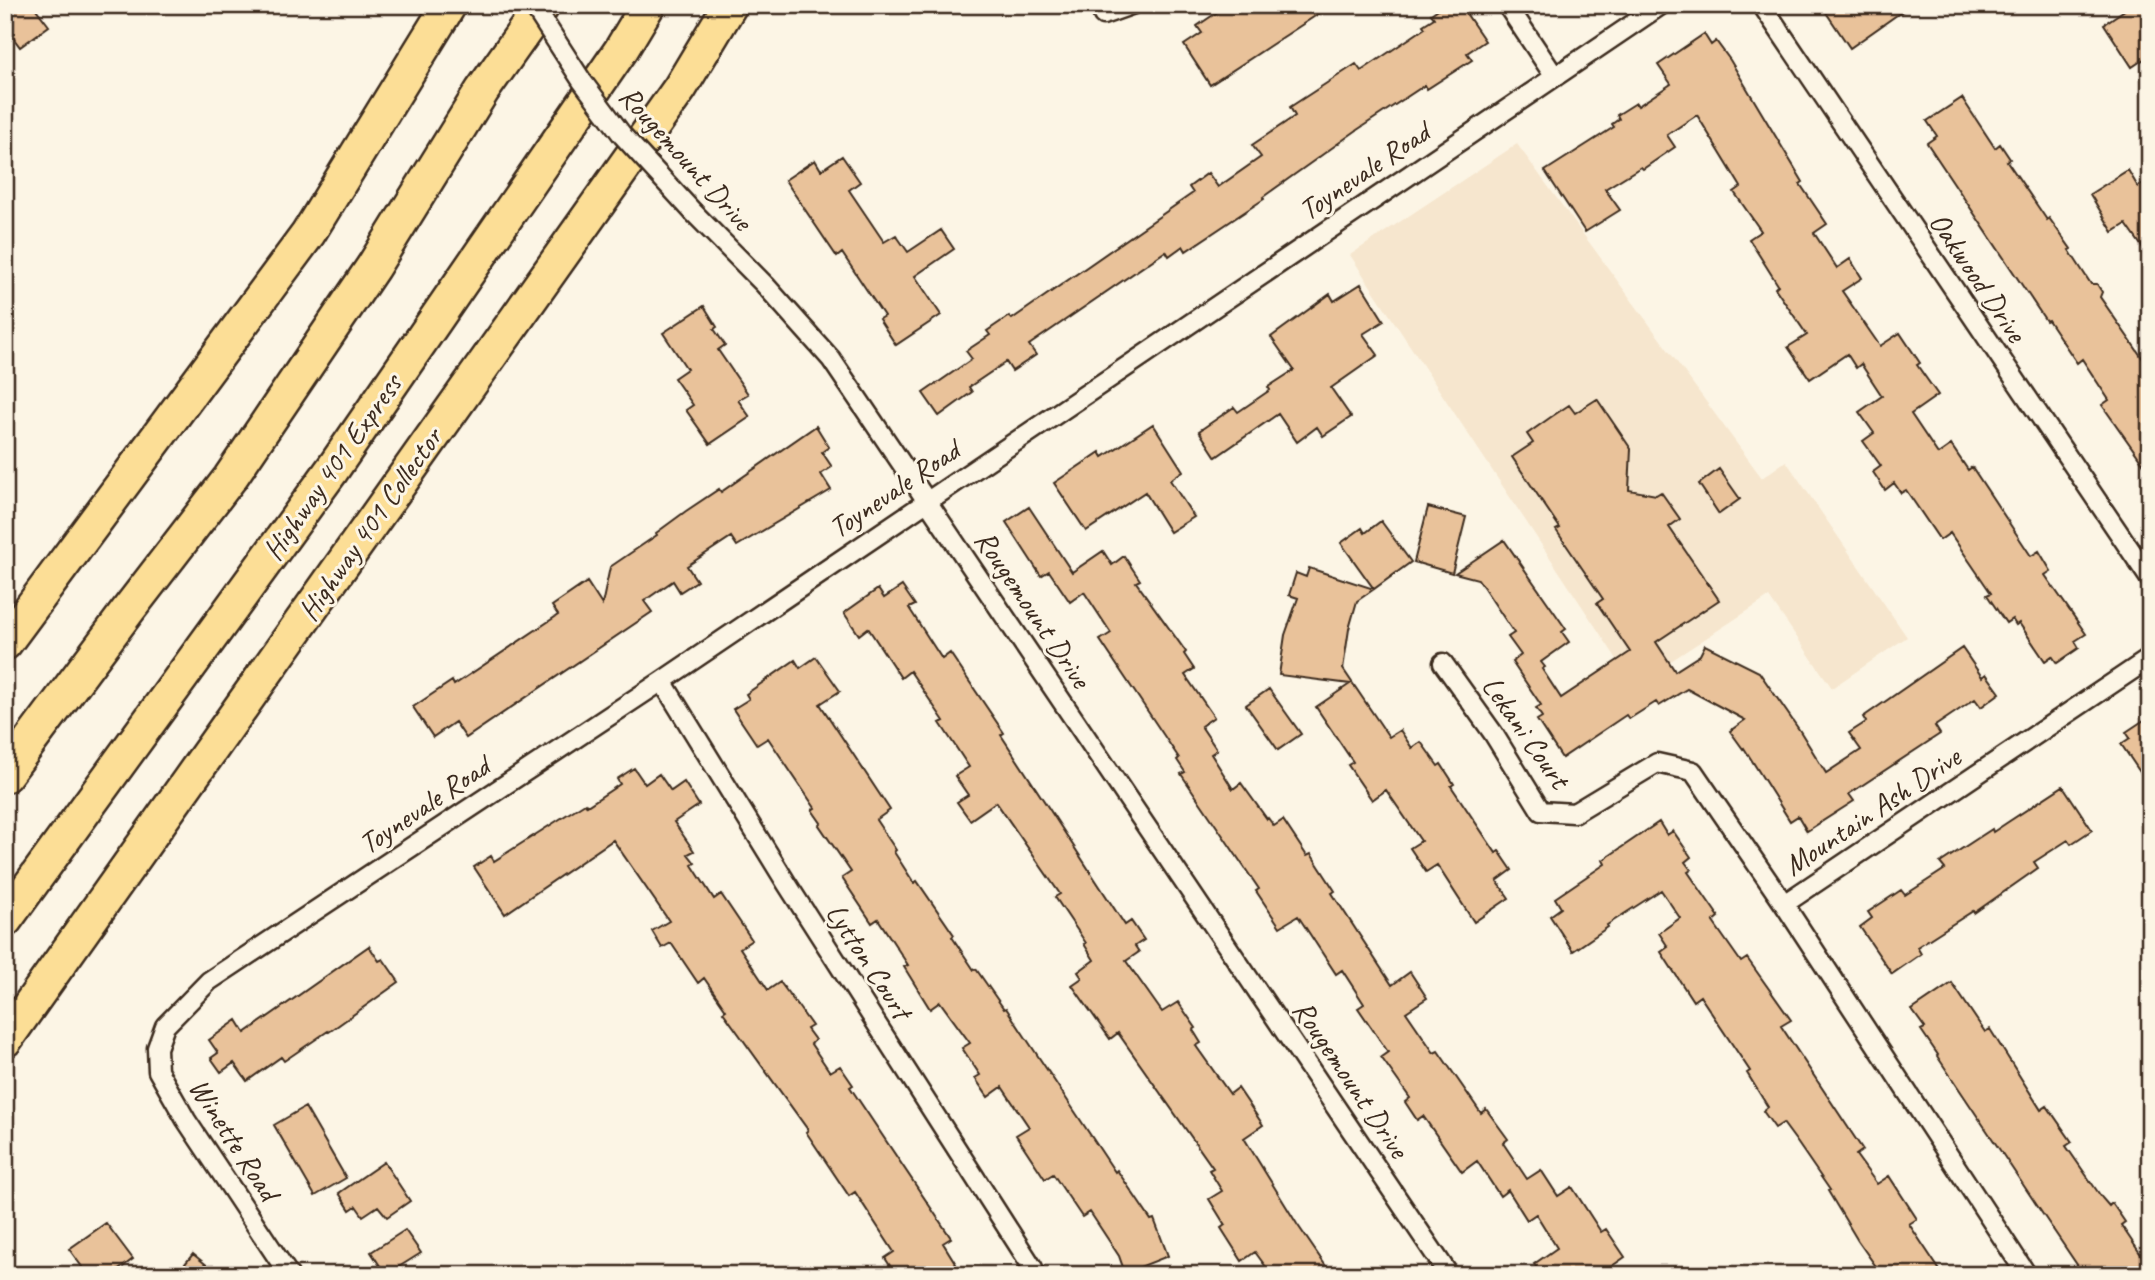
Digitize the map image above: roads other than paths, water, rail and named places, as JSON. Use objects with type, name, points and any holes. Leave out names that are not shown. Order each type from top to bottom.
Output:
[{"type":"highway","points":[[5,643],[308,234],[449,5]]},
{"type":"highway","points":[[482,92],[522,5]]},
{"type":"highway","points":[[5,775],[230,478],[373,267],[482,92],[543,5]]},
{"type":"highway","name":"Highway 401 Express","points":[[5,920],[331,470],[621,50],[648,5]]},
{"type":"highway","name":"Highway 401 Collector","points":[[5,1040],[672,100],[730,5]]},
{"type":"street","name":"Rougemount Drive","points":[[533,5],[623,136],[765,285],[831,359],[1449,1275]]},
{"type":"street","points":[[1103,15],[1131,5]]},
{"type":"street","points":[[1507,5],[1555,77]]},
{"type":"street","name":"Toynevale Road","points":[[165,1026],[209,981],[662,681],[1661,5]]},
{"type":"street","name":"Oakwood Drive","points":[[1762,5],[2150,579]]},
{"type":"street","name":"Mountain Ash Drive","points":[[2026,1275],[1784,904],[2150,657]]},
{"type":"street","name":"Lekani Court","points":[[1443,663],[1493,733],[1541,811],[1574,813],[1657,763],[1693,771],[1784,904]]},
{"type":"street","name":"Lytton Court","points":[[662,681],[787,884],[1032,1268]]},
{"type":"street","name":"Winette Road","points":[[165,1026],[157,1048],[158,1071],[186,1120],[289,1275]]}]
